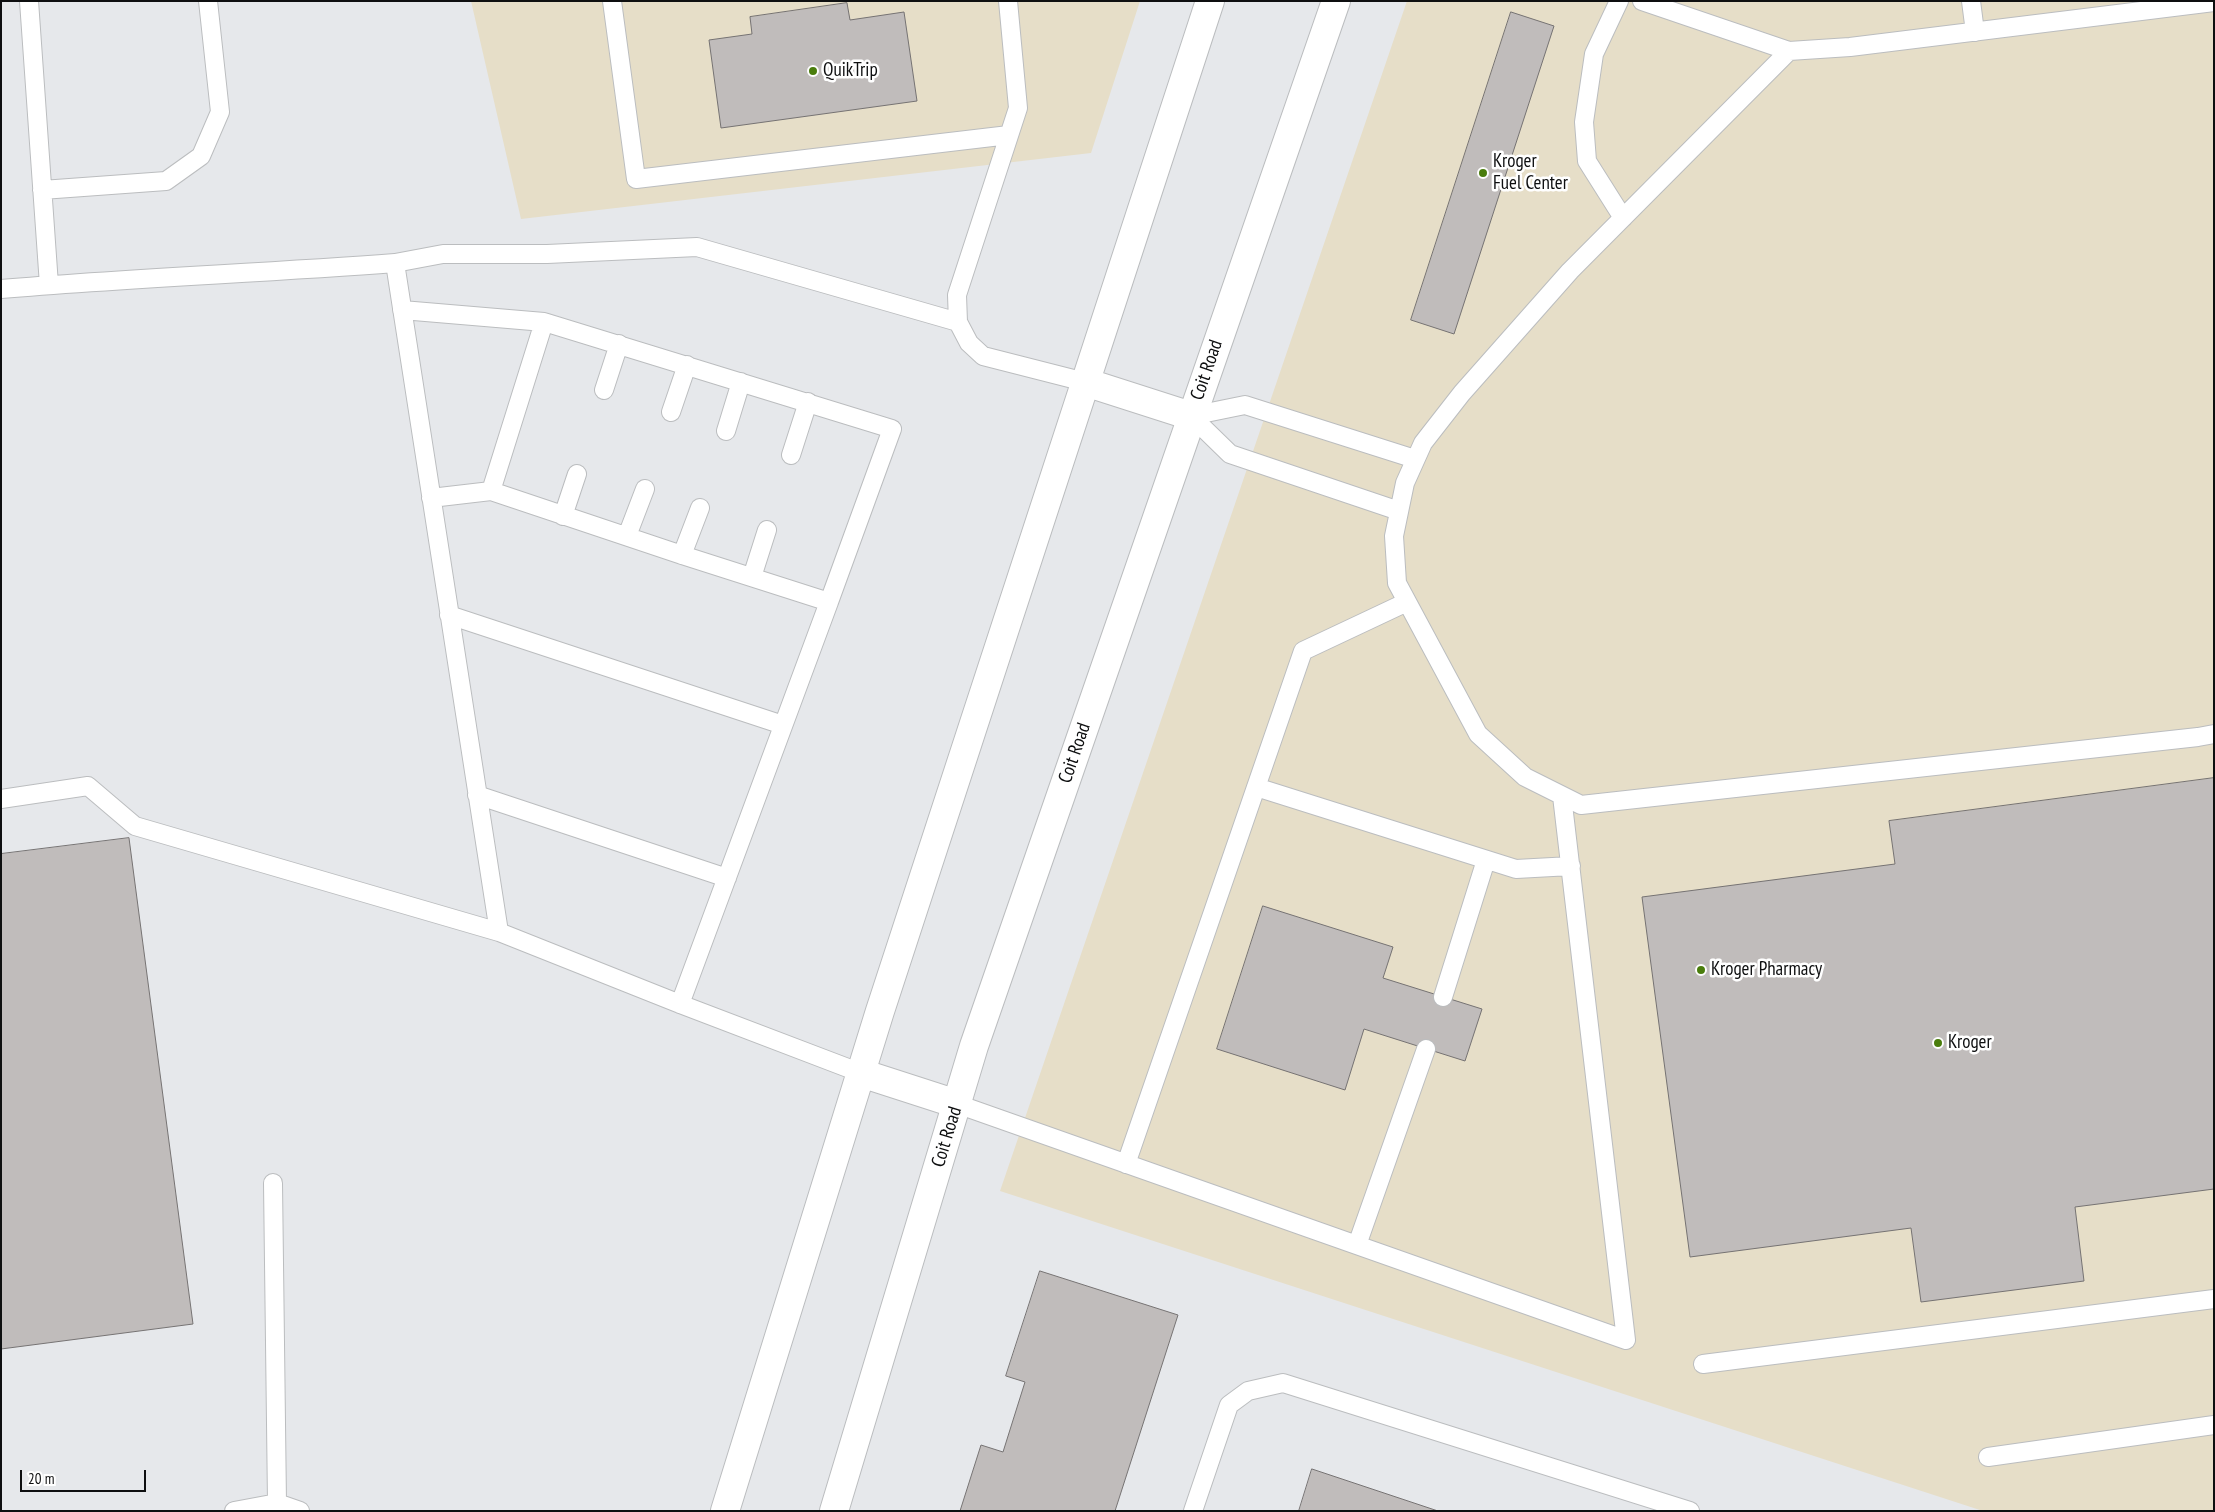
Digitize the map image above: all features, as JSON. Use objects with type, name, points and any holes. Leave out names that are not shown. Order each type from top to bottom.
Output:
[{"type":"main road","points":[[725,1511],[861,1072],[1210,1]]},
{"type":"main road","name":"Coit Road","points":[[834,1511],[977,1037],[1336,1]]},
{"type":"main road","points":[[1085,382],[1191,416]]},
{"type":"main road","points":[[861,1072],[957,1104]]},
{"type":"lane","points":[[30,1],[49,285]]},
{"type":"lane","points":[[42,190],[166,181],[201,156],[220,112],[208,1]]},
{"type":"lane","points":[[612,1],[636,178],[1009,135]]},
{"type":"lane","points":[[1008,1],[1018,108],[957,295],[958,322],[969,343],[983,356],[1085,382]]},
{"type":"lane","points":[[1619,1],[1594,54],[1584,122],[1587,161],[1623,218]]},
{"type":"lane","points":[[1642,1],[1789,51],[1850,47],[1974,32],[2105,8],[2214,2]]},
{"type":"lane","points":[[1971,1],[1974,32]]},
{"type":"lane","points":[[1789,51],[1570,270],[1462,393],[1423,443],[1415,460],[1405,483],[1394,536],[1397,583],[1478,734],[1525,777],[1581,805],[2214,734]]},
{"type":"lane","points":[[1,289],[394,263],[443,254],[547,254],[697,247],[958,322]]},
{"type":"lane","points":[[394,263],[499,932]]},
{"type":"lane","points":[[402,310],[544,322],[892,429],[680,1004]]},
{"type":"lane","points":[[491,491],[544,322]]},
{"type":"lane","points":[[604,390],[619,344]]},
{"type":"lane","points":[[672,412],[687,365]]},
{"type":"lane","points":[[726,431],[741,382]]},
{"type":"lane","points":[[791,455],[808,402]]},
{"type":"lane","points":[[1191,416],[1245,405],[1415,460]]},
{"type":"lane","points":[[1191,416],[1230,454],[1399,511]]},
{"type":"lane","points":[[563,516],[577,474]]},
{"type":"lane","points":[[627,536],[645,489]]},
{"type":"lane","points":[[431,498],[491,491],[682,556],[829,602]]},
{"type":"lane","points":[[682,556],[700,508]]},
{"type":"lane","points":[[752,577],[767,530]]},
{"type":"lane","points":[[1126,1164],[1303,651],[1407,602]]},
{"type":"lane","points":[[448,615],[783,725]]},
{"type":"lane","points":[[1,799],[88,786],[135,826],[499,932],[680,1004],[861,1072]]},
{"type":"lane","points":[[1256,787],[1516,869],[1571,866]]},
{"type":"lane","points":[[477,794],[727,878]]},
{"type":"lane","points":[[957,1104],[1626,1340],[1562,796]]},
{"type":"lane","points":[[1443,997],[1486,860]]},
{"type":"lane","points":[[1357,1245],[1426,1049]]},
{"type":"lane","points":[[273,1183],[277,1503]]},
{"type":"lane","points":[[1703,1364],[2214,1299]]},
{"type":"lane","points":[[1193,1511],[1229,1405],[1248,1391],[1283,1383],[1690,1511]]},
{"type":"lane","points":[[1988,1457],[2214,1425]]},
{"type":"lane","points":[[234,1511],[277,1503],[300,1511]]},
{"type":"shaded area","points":[[471,1],[1140,1],[1091,153],[521,219]]},
{"type":"shaded area","points":[[1407,1],[2214,1],[2214,1511],[1983,1511],[1000,1191]]},
{"type":"building","name":"QuikTrip","points":[[847,3],[850,20],[904,12],[917,101],[721,128],[709,40],[752,34],[750,17]]},
{"type":"building","name":"Kroger Fuel Center","points":[[1511,12],[1554,26],[1454,334],[1411,320]]},
{"type":"building","name":"Kroger","points":[[2214,778],[2214,1189],[2075,1207],[2084,1281],[1921,1302],[1911,1228],[1690,1257],[1642,897],[1895,864],[1889,821]]},
{"type":"building","points":[[129,838],[193,1324],[1,1349],[1,854]]},
{"type":"building","points":[[1263,906],[1393,947],[1383,978],[1482,1009],[1465,1061],[1364,1029],[1345,1090],[1217,1049]]},
{"type":"building","points":[[1040,1271],[1178,1315],[1115,1511],[960,1511],[981,1445],[1003,1452],[1025,1382],[1006,1376]]},
{"type":"building","points":[[1312,1469],[1438,1511],[1299,1511]]},
{"type":"place","name":"QuikTrip","points":[[813,71]]},
{"type":"place","name":"Kroger Fuel Center","points":[[1483,173]]},
{"type":"place","name":"Kroger Pharmacy","points":[[1701,970]]},
{"type":"place","name":"Kroger","points":[[1938,1043]]}]
